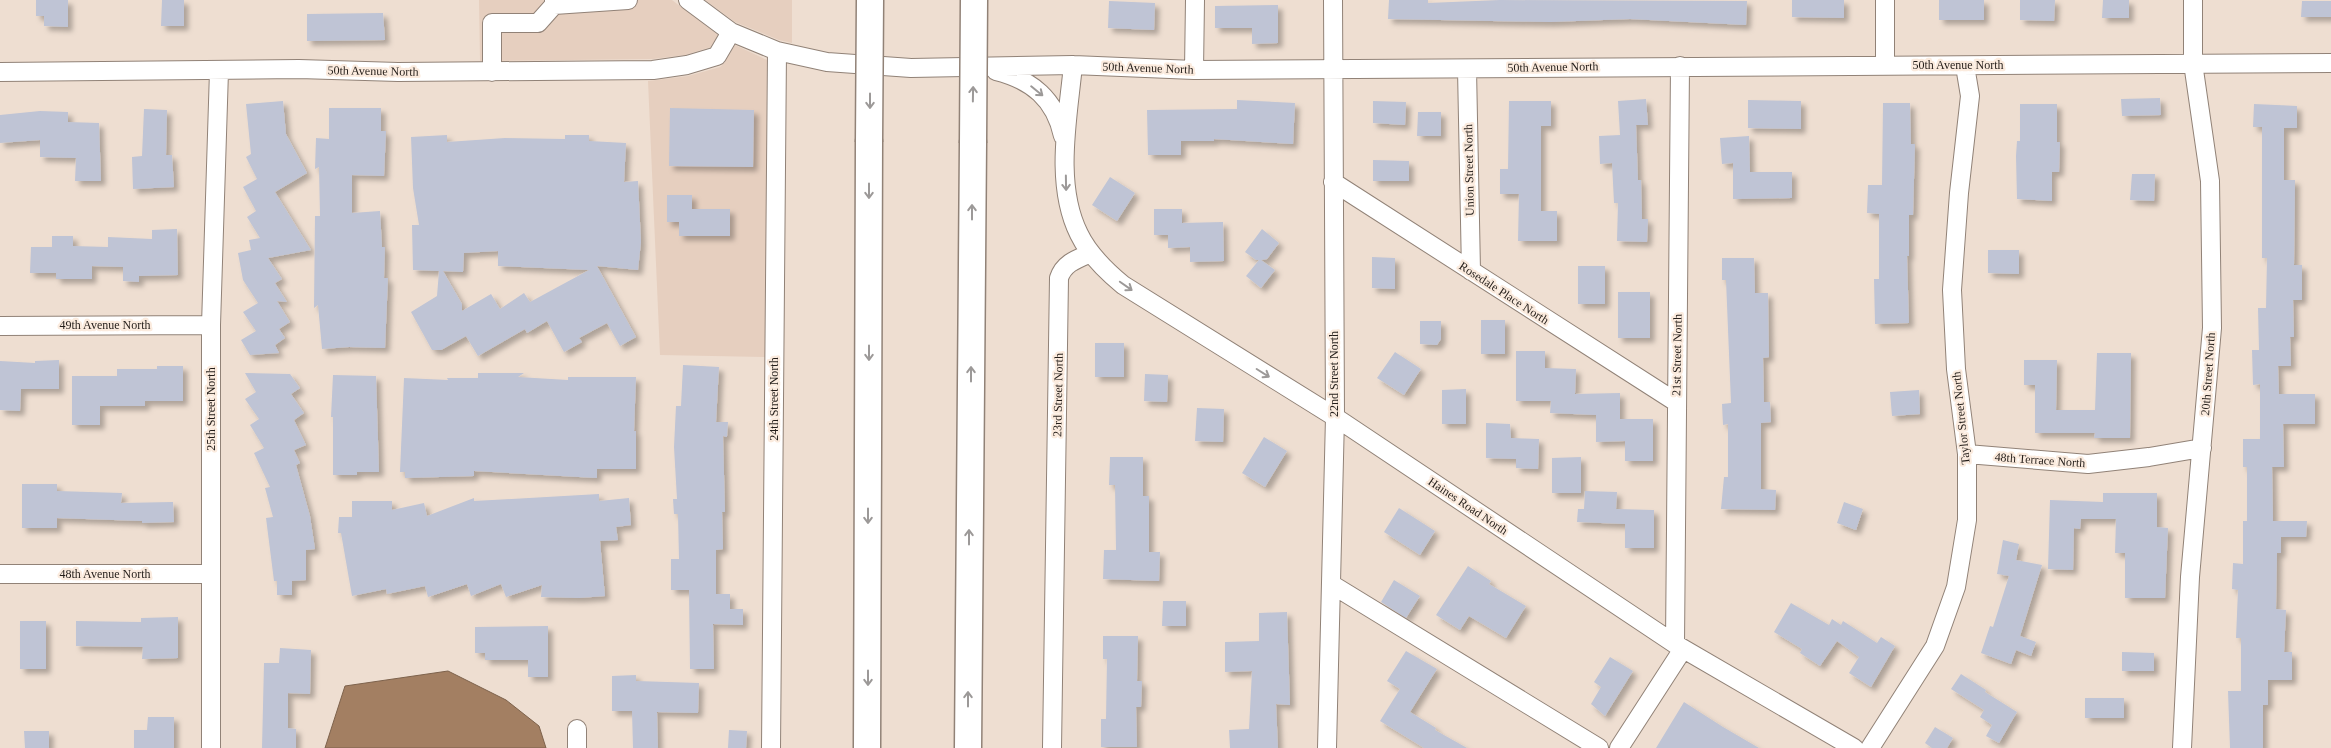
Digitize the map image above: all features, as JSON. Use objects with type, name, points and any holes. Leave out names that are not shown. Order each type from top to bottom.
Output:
[{"type":"highway","points":[[867,748],[870,0]]},
{"type":"highway","points":[[968,748],[974,0]]},
{"type":"street","points":[[492,72],[492,23],[538,23],[554,2],[628,0]]},
{"type":"street","points":[[688,0],[731,32],[777,51]]},
{"type":"street","points":[[1194,70],[1195,0]]},
{"type":"street","name":"22nd Street North","points":[[1327,748],[1335,417],[1332,0]]},
{"type":"street","points":[[1885,0],[1885,66]]},
{"type":"street","name":"20th Street North","points":[[2182,748],[2190,577],[2212,328],[2210,181],[2193,63],[2193,0]]},
{"type":"street","name":"50th Avenue North","points":[[0,72],[492,72],[653,70],[687,66],[717,56],[731,32]]},
{"type":"street","name":"50th Avenue North","points":[[777,51],[827,62],[911,68],[1073,65],[1194,70],[2331,63]]},
{"type":"street","name":"24th Street North","points":[[771,748],[777,51]]},
{"type":"street","points":[[1073,65],[1066,150],[1066,191],[1072,217],[1079,235],[1091,253]]},
{"type":"street","name":"21st Street North","points":[[1679,646],[1676,402],[1680,66]]},
{"type":"street","name":"Taylor Street North","points":[[1870,748],[1935,646],[1956,588],[1967,520],[1967,454],[1956,369],[1952,290],[1959,194],[1970,96],[1965,66]]},
{"type":"street","points":[[976,67],[1010,75],[1028,83],[1047,99],[1059,118],[1066,150]]},
{"type":"street","name":"Union Street North","points":[[1467,68],[1471,271]]},
{"type":"street","name":"25th Street North","points":[[211,748],[211,325],[219,71]]},
{"type":"street","name":"Rosedale Place North","points":[[1333,182],[1676,402]]},
{"type":"street","name":"Haines Road North","points":[[1091,253],[1104,269],[1123,285],[1335,417],[1679,646],[1854,748]]},
{"type":"street","name":"23rd Street North","points":[[1052,748],[1060,278],[1062,269],[1072,261],[1091,253]]},
{"type":"street","name":"49th Avenue North","points":[[0,326],[211,325]]},
{"type":"street","name":"48th Terrace North","points":[[1967,454],[2088,464],[2149,457],[2202,448]]},
{"type":"street","name":"48th Avenue North","points":[[0,574],[211,574]]},
{"type":"street","points":[[1331,584],[1599,748]]},
{"type":"street","points":[[1619,748],[1679,646]]},
{"type":"street","points":[[577,729],[577,748]]},
{"type":"shaded area","points":[[479,0],[672,0],[718,35],[711,47],[685,55],[653,59],[480,61]]},
{"type":"shaded area","points":[[705,0],[792,0],[792,43],[779,40],[735,22]]},
{"type":"shaded area","points":[[735,45],[767,60],[765,357],[660,355],[648,81],[688,76],[720,67]]},
{"type":"shaded area","points":[[448,671],[506,700],[539,726],[546,748],[325,748],[345,686]]},
{"type":"building","points":[[36,0],[68,0],[68,27],[44,26],[44,16],[36,16]]},
{"type":"building","points":[[162,0],[184,0],[184,26],[161,26]]},
{"type":"building","points":[[1389,0],[1428,0],[1428,3],[1500,0],[1747,1],[1746,25],[1630,19],[1550,22],[1388,19]]},
{"type":"building","points":[[1792,0],[1844,0],[1844,18],[1792,17]]},
{"type":"building","points":[[1939,0],[1984,0],[1984,20],[1939,20]]},
{"type":"building","points":[[2020,0],[2055,0],[2054,21],[2020,20]]},
{"type":"building","points":[[2103,0],[2129,0],[2129,18],[2102,18]]},
{"type":"building","points":[[1109,1],[1155,3],[1154,30],[1108,28]]},
{"type":"building","points":[[2302,1],[2331,1],[2331,17],[2301,17]]},
{"type":"building","points":[[1278,5],[1278,43],[1252,44],[1252,28],[1215,28],[1215,6]]},
{"type":"building","points":[[383,13],[385,40],[307,41],[307,14]]},
{"type":"building","points":[[2160,98],[2161,115],[2122,116],[2121,99]]},
{"type":"building","points":[[1646,99],[1648,125],[1636,125],[1638,180],[1641,180],[1642,219],[1648,219],[1647,242],[1617,241],[1618,203],[1614,203],[1612,163],[1600,164],[1599,136],[1620,135],[1618,101]]},
{"type":"building","points":[[1237,100],[1295,103],[1293,144],[1214,139],[1214,141],[1181,141],[1181,155],[1148,155],[1147,110],[1237,109]]},
{"type":"building","points":[[1748,100],[1801,101],[1801,129],[1748,128]]},
{"type":"building","points":[[283,101],[286,134],[307,173],[275,192],[311,250],[268,258],[282,279],[275,283],[287,302],[277,301],[290,322],[279,329],[285,338],[275,345],[279,353],[250,355],[241,340],[256,331],[243,312],[258,303],[243,280],[238,253],[251,250],[249,240],[260,238],[247,217],[256,211],[243,187],[257,179],[246,157],[251,154],[246,104]]},
{"type":"building","points":[[1373,101],[1406,102],[1405,125],[1373,123]]},
{"type":"building","points":[[1509,101],[1551,101],[1551,126],[1541,126],[1541,211],[1557,211],[1557,241],[1518,241],[1519,194],[1500,194],[1500,169],[1508,169]]},
{"type":"building","points":[[1883,103],[1910,103],[1911,144],[1915,144],[1913,215],[1909,215],[1909,256],[1907,256],[1909,323],[1875,324],[1874,279],[1879,279],[1879,214],[1867,213],[1868,185],[1882,185]]},
{"type":"building","points":[[2020,104],[2057,104],[2057,142],[2060,142],[2059,172],[2052,172],[2052,201],[2017,199],[2016,156],[2017,141],[2020,141]]},
{"type":"building","points":[[2254,104],[2297,106],[2297,128],[2284,128],[2284,180],[2295,180],[2294,265],[2302,265],[2302,300],[2293,300],[2294,337],[2290,337],[2291,366],[2278,366],[2279,394],[2315,394],[2315,424],[2283,424],[2284,467],[2272,467],[2273,521],[2307,521],[2306,537],[2281,537],[2281,553],[2277,553],[2276,609],[2286,610],[2284,652],[2292,652],[2292,680],[2268,680],[2268,705],[2263,705],[2263,748],[2230,748],[2228,691],[2241,691],[2241,638],[2236,638],[2238,590],[2232,589],[2233,563],[2243,564],[2243,521],[2247,521],[2247,467],[2243,467],[2243,439],[2260,439],[2260,384],[2253,385],[2252,350],[2259,350],[2258,308],[2266,308],[2267,258],[2262,258],[2262,127],[2253,127]]},
{"type":"building","points":[[329,108],[381,108],[381,131],[386,131],[384,176],[352,175],[352,213],[380,211],[382,247],[385,247],[384,278],[388,278],[385,348],[349,347],[322,349],[318,305],[314,308],[315,216],[320,216],[319,167],[315,169],[316,138],[329,139]]},
{"type":"building","points":[[670,108],[754,110],[753,167],[669,166]]},
{"type":"building","points":[[144,109],[167,110],[166,155],[172,155],[174,187],[133,189],[132,157],[142,156]]},
{"type":"building","points":[[40,111],[68,112],[68,122],[99,123],[101,181],[75,181],[76,158],[40,157],[40,140],[0,143],[0,115]]},
{"type":"building","points":[[1418,112],[1441,112],[1441,136],[1417,136]]},
{"type":"building","points":[[447,135],[447,142],[505,138],[565,139],[565,135],[589,135],[589,141],[626,143],[624,182],[638,181],[641,242],[638,270],[597,266],[636,337],[620,346],[607,323],[579,338],[582,342],[564,352],[547,321],[527,333],[525,329],[478,356],[466,336],[441,350],[432,350],[411,312],[437,296],[439,271],[413,270],[412,225],[419,225],[413,188],[411,137]],"holes":[[[498,251],[498,266],[589,270],[530,302],[524,293],[500,309],[491,294],[462,311],[462,304],[443,271],[463,272],[464,253]]]},
{"type":"building","points":[[1749,136],[1750,172],[1792,172],[1792,198],[1733,199],[1733,163],[1722,164],[1720,138]]},
{"type":"building","points":[[1373,160],[1409,161],[1409,181],[1373,181]]},
{"type":"building","points":[[2132,174],[2155,174],[2154,201],[2130,200]]},
{"type":"building","points":[[1110,177],[1135,193],[1117,221],[1092,205]]},
{"type":"building","points":[[667,195],[692,195],[692,209],[730,209],[730,236],[679,236],[679,222],[667,222]]},
{"type":"building","points":[[1154,209],[1182,209],[1182,223],[1223,222],[1224,261],[1190,262],[1190,247],[1168,248],[1168,235],[1154,235]]},
{"type":"building","points":[[177,229],[178,275],[139,276],[139,282],[123,281],[123,267],[92,266],[92,279],[56,279],[56,273],[30,273],[31,247],[52,247],[52,236],[73,236],[73,246],[108,247],[108,237],[152,239],[152,230]]},
{"type":"building","points":[[1262,229],[1279,243],[1267,259],[1261,260],[1275,270],[1261,288],[1246,276],[1259,260],[1245,252]]},
{"type":"building","points":[[1988,250],[2019,250],[2019,274],[1988,273]]},
{"type":"building","points":[[1372,257],[1395,258],[1395,289],[1372,288]]},
{"type":"building","points":[[1722,258],[1754,258],[1755,293],[1768,293],[1769,357],[1763,358],[1764,402],[1770,402],[1771,422],[1761,423],[1761,489],[1776,490],[1775,510],[1721,509],[1724,477],[1728,477],[1728,424],[1723,425],[1722,404],[1731,403],[1726,280],[1722,280]]},
{"type":"building","points":[[1578,266],[1605,266],[1605,304],[1578,304]]},
{"type":"building","points":[[1618,292],[1650,292],[1650,338],[1618,338]]},
{"type":"building","points":[[1481,320],[1505,320],[1505,354],[1481,354]]},
{"type":"building","points":[[1420,321],[1441,321],[1441,339],[1437,345],[1420,344]]},
{"type":"building","points":[[1095,343],[1124,343],[1124,377],[1095,377]]},
{"type":"building","points":[[1516,351],[1545,351],[1545,368],[1576,369],[1575,394],[1620,393],[1620,419],[1653,419],[1653,461],[1625,461],[1625,441],[1596,442],[1596,415],[1550,413],[1551,401],[1516,401]]},
{"type":"building","points":[[1395,352],[1421,369],[1404,395],[1377,378]]},
{"type":"building","points":[[2097,353],[2131,353],[2130,438],[2094,438],[2095,433],[2035,433],[2035,385],[2024,385],[2024,360],[2057,360],[2056,410],[2095,410]]},
{"type":"building","points":[[59,360],[59,389],[21,389],[20,411],[0,410],[0,361],[35,363],[35,361]]},
{"type":"building","points":[[683,365],[719,367],[716,422],[728,422],[727,437],[723,436],[725,512],[722,512],[723,549],[716,550],[716,594],[730,594],[730,609],[743,609],[743,625],[713,624],[714,669],[690,669],[689,590],[671,590],[671,559],[679,559],[678,514],[674,514],[673,499],[677,499],[674,447],[676,406],[681,406]]},
{"type":"building","points":[[157,366],[183,366],[183,401],[145,401],[145,406],[100,406],[100,425],[72,425],[72,376],[117,376],[117,369],[157,369]]},
{"type":"building","points":[[245,373],[290,374],[300,388],[291,394],[304,413],[294,420],[306,445],[294,450],[300,463],[296,465],[310,516],[315,549],[306,550],[306,580],[292,581],[292,595],[277,595],[277,581],[274,581],[266,518],[273,517],[265,488],[270,487],[254,453],[264,448],[250,425],[259,419],[245,399],[256,392]]},
{"type":"building","points":[[478,373],[524,373],[518,377],[568,380],[568,377],[636,377],[634,431],[636,431],[636,469],[597,469],[597,478],[474,471],[474,476],[405,478],[405,472],[400,472],[404,378],[448,380],[447,378],[478,378]]},
{"type":"building","points":[[1145,374],[1168,375],[1167,402],[1144,401]]},
{"type":"building","points":[[333,375],[376,376],[379,472],[357,472],[357,475],[333,475],[333,417],[331,417]]},
{"type":"building","points":[[1466,389],[1466,424],[1442,424],[1442,390]]},
{"type":"building","points":[[1919,390],[1920,414],[1892,416],[1890,392]]},
{"type":"building","points":[[1197,408],[1224,409],[1223,442],[1195,441]]},
{"type":"building","points":[[1486,423],[1510,424],[1511,438],[1539,439],[1538,469],[1516,468],[1516,459],[1486,458]]},
{"type":"building","points":[[1264,437],[1287,451],[1265,487],[1242,473]]},
{"type":"building","points":[[1110,457],[1143,457],[1143,496],[1149,496],[1149,552],[1160,552],[1159,581],[1103,579],[1104,550],[1116,550],[1115,485],[1109,485]]},
{"type":"building","points":[[1581,457],[1581,493],[1552,493],[1552,458]]},
{"type":"building","points":[[22,484],[57,484],[57,491],[122,493],[121,503],[173,502],[174,522],[142,523],[142,521],[57,518],[57,528],[22,528]]},
{"type":"building","points":[[1585,491],[1617,492],[1616,509],[1654,510],[1654,548],[1625,548],[1625,524],[1577,522],[1578,509],[1584,509]]},
{"type":"building","points":[[2103,493],[2157,493],[2157,527],[2168,528],[2165,598],[2125,598],[2125,553],[2115,553],[2116,519],[2081,519],[2080,529],[2074,528],[2073,570],[2048,569],[2050,500],[2103,502]]},
{"type":"building","points":[[599,494],[599,501],[629,498],[631,525],[616,527],[618,540],[600,541],[605,596],[579,598],[541,597],[542,585],[506,597],[501,584],[471,596],[467,584],[428,597],[425,586],[387,594],[386,589],[352,596],[341,533],[338,533],[339,517],[352,517],[352,501],[392,501],[392,510],[424,503],[427,516],[474,498],[474,501]]},
{"type":"building","points":[[1844,502],[1863,509],[1856,530],[1837,523]]},
{"type":"building","points":[[1399,508],[1435,531],[1420,555],[1384,532]]},
{"type":"building","points":[[2003,540],[2019,544],[2016,560],[2042,565],[2020,636],[2036,642],[2031,656],[2016,650],[2011,664],[1981,653],[1990,626],[1993,627],[2009,576],[1997,574]]},
{"type":"building","points":[[1468,566],[1491,581],[1489,584],[1526,606],[1506,638],[1469,616],[1460,630],[1436,615]]},
{"type":"building","points":[[1394,580],[1420,596],[1406,618],[1381,602]]},
{"type":"building","points":[[1163,601],[1186,601],[1186,626],[1162,626]]},
{"type":"building","points":[[1791,603],[1829,625],[1832,619],[1841,625],[1843,621],[1877,643],[1881,637],[1895,646],[1871,687],[1849,673],[1859,657],[1837,641],[1820,666],[1800,653],[1802,649],[1774,632]]},
{"type":"building","points":[[1287,612],[1290,705],[1276,704],[1278,748],[1230,748],[1229,730],[1249,729],[1252,671],[1225,672],[1225,642],[1259,641],[1259,613]]},
{"type":"building","points":[[178,617],[178,658],[142,659],[143,647],[76,646],[76,621],[141,622],[141,618]]},
{"type":"building","points":[[20,621],[46,621],[46,669],[20,669]]},
{"type":"building","points":[[548,626],[548,677],[528,677],[528,660],[485,660],[485,653],[475,653],[475,627]]},
{"type":"building","points":[[1103,636],[1138,636],[1137,681],[1142,681],[1141,707],[1136,707],[1137,747],[1101,747],[1101,719],[1106,719],[1107,659],[1103,659]]},
{"type":"building","points":[[280,648],[311,650],[310,694],[288,693],[288,728],[296,729],[296,748],[262,748],[264,663],[279,663]]},
{"type":"building","points":[[1406,651],[1437,669],[1410,712],[1436,728],[1435,730],[1467,748],[1424,748],[1380,721],[1400,689],[1387,681]]},
{"type":"building","points":[[2122,652],[2154,653],[2154,671],[2122,671]]},
{"type":"building","points":[[1610,657],[1633,671],[1605,716],[1591,704],[1601,687],[1594,682]]},
{"type":"building","points":[[1961,674],[2017,712],[1999,743],[1986,736],[1992,725],[1980,717],[1984,710],[1951,689]]},
{"type":"building","points":[[636,675],[636,681],[699,683],[698,713],[657,712],[658,748],[633,748],[632,711],[612,711],[612,676]]},
{"type":"building","points":[[2085,698],[2124,698],[2124,718],[2085,718]]},
{"type":"building","points":[[1684,702],[1723,727],[1759,748],[1656,748]]},
{"type":"building","points":[[148,717],[174,717],[174,748],[134,748],[134,730],[147,730]]},
{"type":"building","points":[[1935,727],[1953,738],[1947,748],[1932,748],[1925,743]]},
{"type":"building","points":[[729,730],[747,731],[746,748],[728,748]]},
{"type":"building","points":[[24,731],[49,731],[49,748],[25,748]]}]
